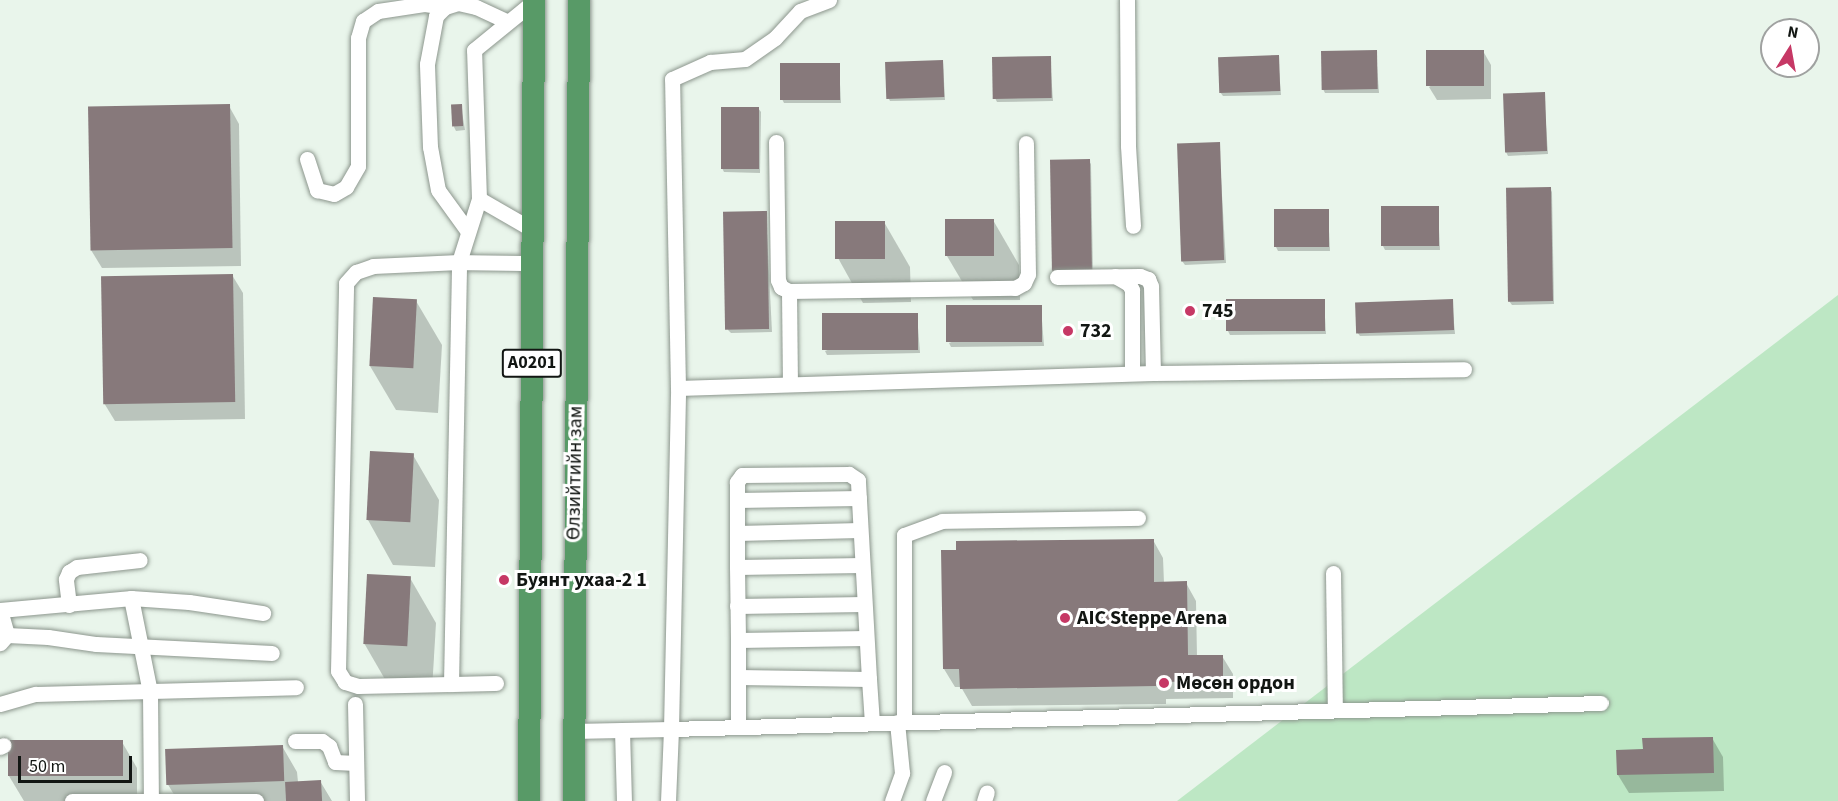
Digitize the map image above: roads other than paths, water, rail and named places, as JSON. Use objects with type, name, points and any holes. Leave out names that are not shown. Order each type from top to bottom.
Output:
[{"type":"highway","name":"Өлзийтийн зам","points":[[574,801],[572,730],[579,0]]},
{"type":"highway","name":"A0201","points":[[529,801],[534,1]]},
{"type":"street","points":[[668,801],[678,388],[672,79],[710,62],[745,59],[775,38],[800,11],[829,0]]},
{"type":"street","points":[[1127,0],[1128,146],[1133,226]]},
{"type":"street","points":[[451,684],[459,262],[478,199],[474,50],[534,1]]},
{"type":"street","points":[[308,159],[316,190],[334,194],[346,187],[354,177],[358,166],[358,38],[363,21],[378,10],[454,3],[476,7],[508,22]]},
{"type":"street","points":[[454,3],[436,16],[427,64],[430,147],[438,190],[467,230]]},
{"type":"street","points":[[776,142],[778,280],[781,287],[789,291],[1015,288],[1024,284],[1028,274],[1026,143]]},
{"type":"street","points":[[478,199],[533,230]]},
{"type":"street","points":[[496,683],[358,686],[345,682],[338,671],[346,283],[356,272],[373,266],[459,262],[533,263]]},
{"type":"street","points":[[1115,276],[1129,284],[1132,290],[1132,373]]},
{"type":"street","points":[[1057,277],[1140,276],[1148,279],[1151,286],[1153,373]]},
{"type":"street","points":[[789,291],[790,384]]},
{"type":"street","points":[[678,388],[1132,373],[1464,369]]},
{"type":"street","points":[[738,727],[736,482],[742,475],[849,474],[858,480],[872,723]]},
{"type":"street","points":[[737,500],[859,498]]},
{"type":"street","points":[[892,801],[902,773],[904,535],[942,521],[1138,518]]},
{"type":"street","points":[[737,533],[860,530]]},
{"type":"street","points":[[69,605],[66,579],[69,572],[77,567],[140,560]]},
{"type":"street","points":[[737,567],[862,566]]},
{"type":"street","points":[[1333,573],[1335,710]]},
{"type":"street","points":[[131,598],[150,692],[151,800]]},
{"type":"street","points":[[263,613],[189,602],[131,598],[0,610],[4,639],[272,653]]},
{"type":"street","points":[[737,606],[864,604]]},
{"type":"street","points":[[738,640],[866,638]]},
{"type":"street","points":[[738,677],[869,679]]},
{"type":"street","points":[[0,704],[36,694],[296,687]]},
{"type":"street","points":[[572,730],[1601,703]]},
{"type":"street","points":[[355,704],[357,801]]},
{"type":"street","points":[[622,730],[624,801]]},
{"type":"street","points":[[295,741],[322,741],[329,746],[335,762],[356,763]]},
{"type":"street","points":[[933,801],[944,772]]},
{"type":"street","points":[[72,801],[256,801]]},
{"type":"place","name":"745","points":[[1190,311]]},
{"type":"place","name":"732","points":[[1068,331]]},
{"type":"place","name":"Буянт ухаа-2 1","points":[[504,580]]},
{"type":"place","name":"AIC Steppe Arena","points":[[1065,618]]},
{"type":"place","name":"Мөсөн ордон","points":[[1164,683]]}]
